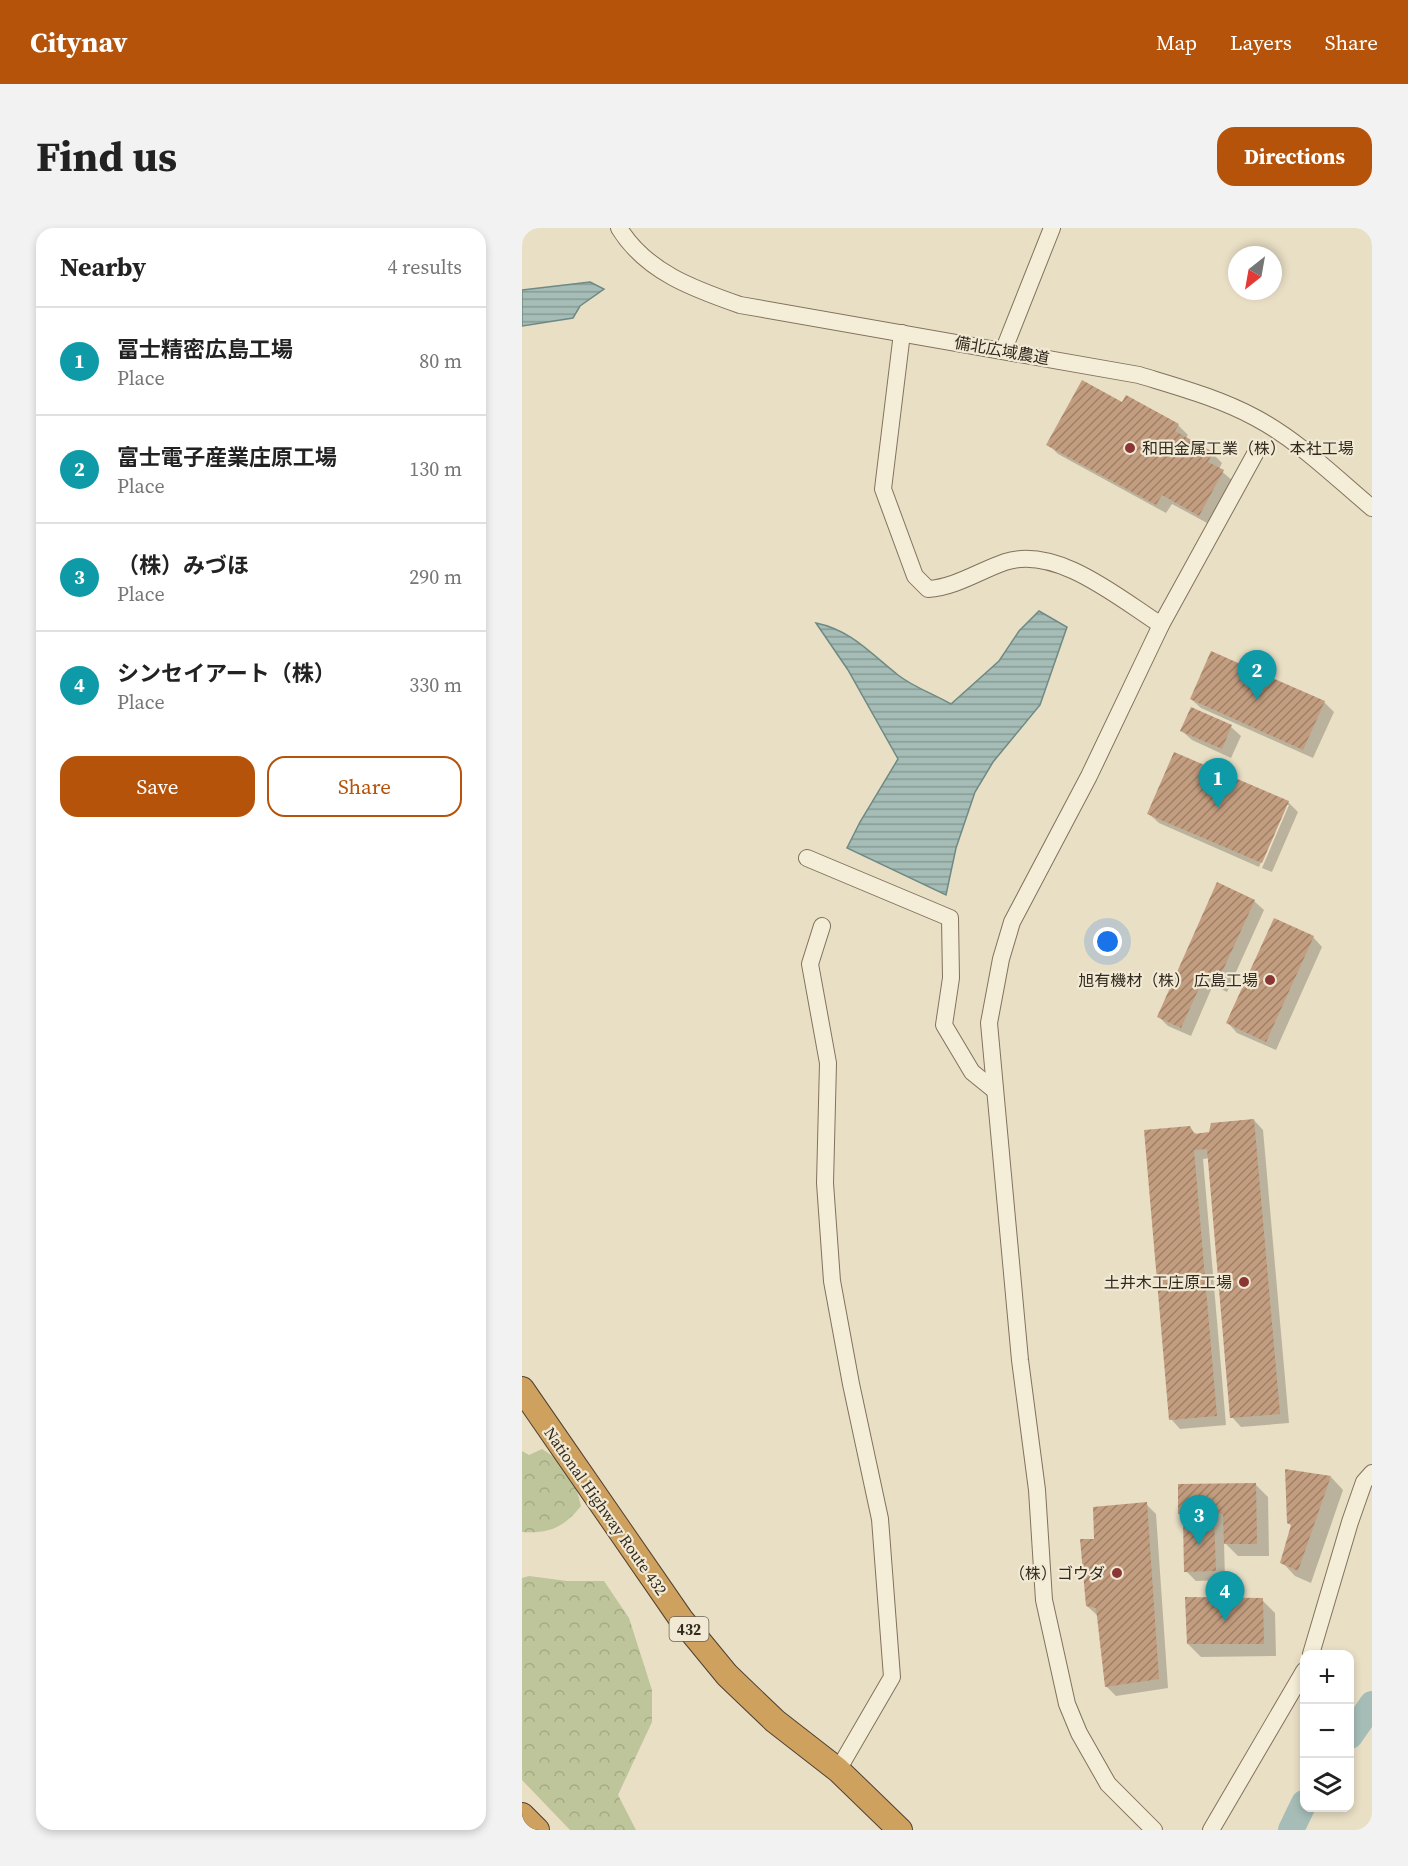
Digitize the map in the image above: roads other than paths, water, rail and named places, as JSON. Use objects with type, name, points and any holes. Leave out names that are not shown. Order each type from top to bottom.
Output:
[{"type":"highway","name":"National Highway Route 432","points":[[522,1389],[681,1619],[727,1675],[775,1721],[838,1770],[900,1830]]},
{"type":"highway","points":[[522,1815],[537,1830]]},
{"type":"street","name":"備北広域農道","points":[[619,228],[658,270],[698,290],[740,305],[1004,349],[1139,375],[1200,394],[1255,418],[1300,446],[1372,508]]},
{"type":"street","points":[[1004,349],[1052,228]]},
{"type":"street","points":[[902,333],[883,489],[915,576],[928,589],[945,587],[1005,562],[1020,558],[1042,561],[1075,570],[1161,625]]},
{"type":"street","points":[[1154,1830],[1108,1784],[1079,1733],[1067,1704],[1044,1600],[1037,1490],[1020,1360],[1010,1231],[1002,1183],[993,1089],[991,1011],[1001,959],[1012,922],[1089,776],[1161,625],[1255,454]]},
{"type":"street","points":[[807,858],[950,918],[951,978],[944,1025],[972,1072],[993,1089]]},
{"type":"street","points":[[822,926],[810,964],[828,1063],[825,1183],[832,1281],[880,1519],[892,1677],[838,1770]]},
{"type":"street","points":[[1312,1650],[1350,1522],[1364,1482],[1372,1473]]},
{"type":"street","points":[[1211,1830],[1300,1679]]},
{"type":"water","points":[[590,282],[604,289],[580,306],[573,318],[522,326],[522,290]]},
{"type":"water","points":[[1039,611],[1067,627],[1040,705],[993,762],[975,792],[956,848],[946,895],[847,848],[898,759],[848,670],[816,623],[850,637],[904,679],[951,704],[999,661],[1019,631]]},
{"type":"waterway","points":[[1354,1730],[1372,1704]]},
{"type":"waterway","points":[[1291,1830],[1300,1811]]},
{"type":"place","name":"和田金属工業（株） 本社工場","points":[[1130,448]]},
{"type":"place","name":"富士電子産業庄原工場","points":[[1257,700]]},
{"type":"place","name":"冨士精密広島工場","points":[[1218,808]]},
{"type":"place","name":"旭有機材（株） 広島工場","points":[[1270,980]]},
{"type":"place","name":"土井木工庄原工場","points":[[1244,1282]]},
{"type":"place","name":"（株）みづほ","points":[[1199,1545]]},
{"type":"place","name":"（株）ゴウダ","points":[[1117,1573]]},
{"type":"place","name":"シンセイアート（株）","points":[[1225,1621]]}]
